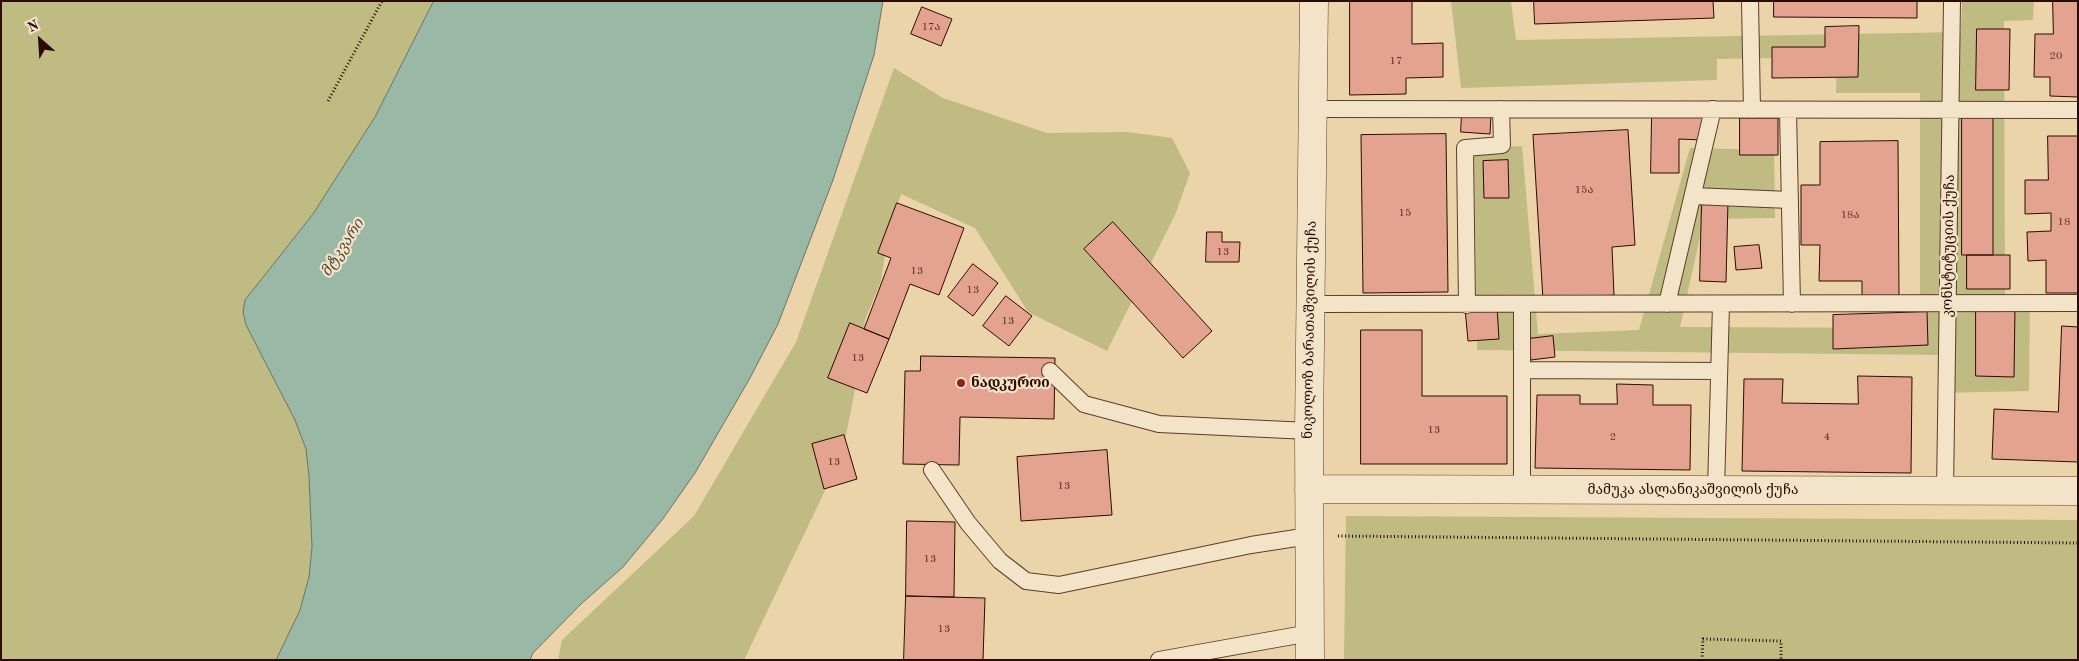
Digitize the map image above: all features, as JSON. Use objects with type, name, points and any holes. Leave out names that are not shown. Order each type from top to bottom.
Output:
[{"type":"street","name":"ნიკოლოზ ბარათაშვილის ქუჩა","points":[[1310,660],[1309,431],[1314,1]]},
{"type":"street","name":"მამუკა ასლანიკაშვილის ქუჩა","points":[[1309,489],[2078,491]]},
{"type":"lane","points":[[1750,1],[1752,110]]},
{"type":"lane","name":"კონსტიტუციის ქუჩა","points":[[1945,491],[1952,109],[1952,1]]},
{"type":"lane","points":[[1312,108],[2078,110]]},
{"type":"lane","points":[[1467,305],[1465,148],[1502,145],[1501,109]]},
{"type":"lane","points":[[1667,304],[1713,109]]},
{"type":"lane","points":[[1788,110],[1792,304]]},
{"type":"lane","points":[[1693,196],[1790,200]]},
{"type":"lane","points":[[1310,304],[2078,303]]},
{"type":"lane","points":[[1522,304],[1522,490]]},
{"type":"lane","points":[[1716,490],[1721,304]]},
{"type":"lane","points":[[1522,370],[1719,371]]},
{"type":"lane","points":[[1050,371],[1084,404],[1159,424],[1309,431]]},
{"type":"lane","points":[[932,470],[968,523],[1000,562],[1026,581],[1059,584],[1251,545],[1309,536]]},
{"type":"lane","points":[[1159,660],[1310,633]]},
{"type":"path","points":[[328,101],[382,1]]},
{"type":"path","points":[[1309,536],[2078,543]]},
{"type":"path","points":[[1702,660],[1702,639],[1781,641],[1781,660]]},
{"type":"shaded area","points":[[1,1],[434,1],[375,117],[313,214],[245,300],[246,325],[295,420],[306,449],[309,476],[312,547],[309,577],[300,610],[276,660],[1,660]]},
{"type":"shaded area","points":[[1451,1],[1511,1],[1516,40],[1961,32],[1962,1],[2034,1],[2033,20],[2004,21],[2005,298],[2030,296],[2029,391],[1941,393],[1942,355],[1477,350],[1474,149],[1522,146],[1538,334],[1639,330],[1690,148],[1774,150],[1775,218],[1704,219],[1680,327],[1920,328],[1920,93],[1836,93],[1837,57],[1717,59],[1717,80],[1461,88]]},
{"type":"shaded area","points":[[894,68],[943,98],[1047,133],[1127,132],[1172,138],[1190,173],[1175,215],[1107,351],[1028,312],[975,228],[901,194],[888,235],[881,281],[865,320],[857,380],[842,455],[744,660],[558,660],[562,640],[694,516],[796,342]]},
{"type":"shaded area","points":[[1346,516],[2078,520],[2078,660],[1344,660]]},
{"type":"water","name":"მტკვარი","points":[[434,1],[883,1],[874,55],[833,180],[778,324],[750,378],[695,473],[662,520],[623,567],[581,604],[533,653],[530,660],[276,660],[300,610],[309,577],[312,547],[309,476],[306,449],[295,420],[246,325],[243,312],[245,300],[313,214],[375,117]]},
{"type":"building","points":[[1350,1],[1412,1],[1412,44],[1443,43],[1443,77],[1406,78],[1406,94],[1350,95]]},
{"type":"building","points":[[1534,1],[1713,1],[1714,18],[1535,24]]},
{"type":"building","points":[[1774,1],[1917,1],[1917,18],[1774,17]]},
{"type":"building","points":[[2053,1],[2078,1],[2078,97],[2050,96],[2050,77],[2034,77],[2035,34],[2053,34]]},
{"type":"building","points":[[922,7],[952,19],[941,46],[911,34]]},
{"type":"building","points":[[1859,26],[1858,77],[1772,78],[1772,47],[1825,47],[1825,27]]},
{"type":"building","points":[[1977,29],[2010,29],[2009,90],[1976,90]]},
{"type":"building","points":[[1462,113],[1491,115],[1490,134],[1461,132]]},
{"type":"building","points":[[1652,114],[1703,115],[1703,140],[1679,139],[1679,173],[1651,173]]},
{"type":"building","points":[[1962,117],[1993,117],[1993,255],[1962,255]]},
{"type":"building","points":[[1740,118],[1778,118],[1778,155],[1740,155]]},
{"type":"building","points":[[1628,130],[1635,245],[1612,247],[1614,295],[1543,300],[1533,135]]},
{"type":"building","points":[[1446,134],[1448,292],[1363,293],[1361,135]]},
{"type":"building","points":[[2048,136],[2078,136],[2078,293],[2046,293],[2046,260],[2028,261],[2027,232],[2051,231],[2051,213],[2025,214],[2025,180],[2048,180]]},
{"type":"building","points":[[1898,141],[1899,297],[1862,297],[1862,281],[1819,281],[1820,245],[1801,245],[1801,185],[1820,185],[1820,142]]},
{"type":"building","points":[[1508,160],[1509,198],[1484,198],[1483,161]]},
{"type":"building","points":[[1702,201],[1728,201],[1726,282],[1700,281]]},
{"type":"building","points":[[897,203],[964,228],[939,295],[910,284],[889,339],[864,329],[891,258],[878,253]]},
{"type":"building","points":[[1113,222],[1212,331],[1183,358],[1084,249]]},
{"type":"building","points":[[1207,232],[1222,232],[1222,242],[1240,242],[1239,262],[1206,262]]},
{"type":"building","points":[[1759,245],[1762,268],[1736,270],[1734,247]]},
{"type":"building","points":[[1967,255],[2010,255],[2010,289],[1967,289]]},
{"type":"building","points":[[973,264],[998,283],[973,316],[948,297]]},
{"type":"building","points":[[1006,296],[1032,316],[1009,346],[983,326]]},
{"type":"building","points":[[1497,306],[1499,339],[1468,341],[1465,308]]},
{"type":"building","points":[[1976,307],[2015,307],[2014,377],[1976,376]]},
{"type":"building","points":[[1927,312],[1928,345],[1833,349],[1833,315]]},
{"type":"building","points":[[850,323],[889,339],[867,393],[828,378]]},
{"type":"building","points":[[2062,326],[2078,327],[2078,462],[1992,459],[1994,409],[2058,412]]},
{"type":"building","points":[[1361,330],[1422,330],[1422,396],[1507,396],[1507,464],[1361,464]]},
{"type":"building","points":[[1553,336],[1555,357],[1531,360],[1528,339]]},
{"type":"building","points":[[921,356],[1055,358],[1054,419],[960,417],[959,465],[903,464],[905,371],[920,371]]},
{"type":"building","points":[[1858,376],[1912,377],[1911,473],[1742,471],[1744,379],[1783,379],[1782,403],[1858,404]]},
{"type":"building","points":[[1617,384],[1653,385],[1653,405],[1691,405],[1690,470],[1535,468],[1537,395],[1580,395],[1580,404],[1617,404]]},
{"type":"building","points":[[844,435],[857,479],[824,489],[812,444]]},
{"type":"building","points":[[1107,450],[1112,515],[1021,521],[1017,457]]},
{"type":"building","points":[[907,521],[955,522],[954,597],[906,596]]},
{"type":"building","points":[[906,596],[985,598],[983,660],[904,660]]},
{"type":"place","name":"ნადკუროი","points":[[961,383]]}]
